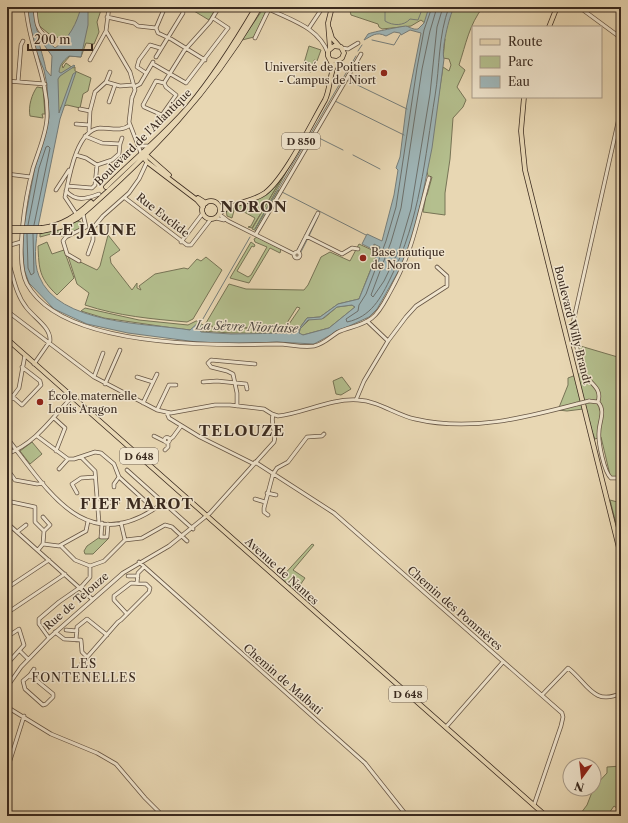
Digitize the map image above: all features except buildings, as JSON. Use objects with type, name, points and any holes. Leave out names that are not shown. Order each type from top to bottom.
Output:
[{"type":"main road","name":"Boulevard de l'Atlantique","points":[[149,148],[184,112],[199,94],[227,54],[256,7]]},
{"type":"main road","name":"Boulevard de l'Atlantique","points":[[42,229],[63,223],[77,216],[149,148],[200,96],[241,39],[260,7]]},
{"type":"main road","points":[[549,26],[557,7]]},
{"type":"main road","points":[[332,8],[330,30],[334,40],[341,47],[343,57],[333,66]]},
{"type":"main road","points":[[332,8],[328,23],[328,49],[331,60],[337,61]]},
{"type":"main road","points":[[328,49],[334,46],[341,47]]},
{"type":"main road","name":"D 850","points":[[219,215],[226,208],[248,201],[263,194],[278,179],[325,100],[330,86],[333,66],[331,60]]},
{"type":"main road","name":"Boulevard Willy Brandt","points":[[524,98],[521,131],[525,170],[621,556]]},
{"type":"main road","points":[[149,148],[150,156],[156,165]]},
{"type":"main road","name":"Boulevard de l'Atlantique","points":[[7,229],[42,229],[66,225],[83,214],[135,164],[143,154]]},
{"type":"main road","points":[[143,154],[147,162],[193,197],[203,207]]},
{"type":"main road","points":[[143,154],[206,203]]},
{"type":"main road","name":"Boulevard de l'Atlantique","points":[[135,164],[147,162]]},
{"type":"main road","points":[[212,201],[218,204],[219,215],[211,219],[206,218],[203,213],[203,207],[206,203],[212,201]]},
{"type":"main road","name":"D 850","points":[[218,204],[224,206],[248,201]]},
{"type":"main road","name":"Avenue de Nantes","points":[[7,340],[205,518],[446,727],[546,816]]},
{"type":"street","points":[[26,7],[28,29],[45,84],[47,120],[31,177],[23,224],[21,242],[23,272],[32,290],[60,315],[98,330],[200,345],[241,346],[284,344],[307,347],[320,344],[338,333],[367,321],[376,314],[383,305],[410,252],[418,226],[429,178]]},
{"type":"street","points":[[35,7],[38,29],[50,38]]},
{"type":"street","points":[[90,60],[106,31],[108,7]]},
{"type":"street","points":[[165,7],[156,28],[158,33],[205,60]]},
{"type":"street","points":[[164,83],[186,48],[213,18],[219,7]]},
{"type":"street","points":[[265,7],[270,8],[308,28],[328,49]]},
{"type":"street","points":[[308,28],[323,7]]},
{"type":"street","points":[[579,7],[621,38]]},
{"type":"street","points":[[254,38],[270,8]]},
{"type":"street","points":[[106,82],[115,85],[137,87],[168,38],[183,9]]},
{"type":"street","points":[[107,17],[134,23],[138,26],[156,28]]},
{"type":"street","points":[[153,63],[186,84],[228,28],[213,18]]},
{"type":"street","points":[[106,31],[130,72],[133,86],[129,117],[130,125],[143,154]]},
{"type":"street","points":[[18,82],[21,45],[23,41]]},
{"type":"street","points":[[341,47],[348,49],[358,43]]},
{"type":"street","points":[[146,72],[137,68],[139,60],[150,45],[162,47]]},
{"type":"street","points":[[256,234],[361,54]]},
{"type":"street","points":[[89,131],[90,111],[95,92],[106,82],[110,72]]},
{"type":"street","points":[[7,81],[45,84]]},
{"type":"street","points":[[156,81],[164,83],[166,87],[176,95],[162,115],[144,107],[143,105],[156,81]]},
{"type":"street","points":[[110,102],[115,85]]},
{"type":"street","points":[[621,109],[573,327],[582,370],[585,376],[598,389],[598,402],[602,409],[599,438],[606,470],[611,478],[621,478]]},
{"type":"street","points":[[80,110],[90,111]]},
{"type":"street","points":[[76,124],[89,125]]},
{"type":"street","points":[[56,190],[70,169],[85,136],[89,131],[99,128],[121,129],[130,125]]},
{"type":"street","points":[[85,136],[102,143],[120,144]]},
{"type":"street","points":[[76,155],[86,158],[97,165],[111,161],[118,155],[122,138]]},
{"type":"street","points":[[136,141],[143,154]]},
{"type":"street","points":[[140,146],[149,148]]},
{"type":"street","points":[[88,254],[93,240],[92,230],[102,216],[125,198],[139,179],[147,162]]},
{"type":"street","points":[[67,186],[92,188],[95,185],[97,165]]},
{"type":"street","points":[[70,169],[65,198],[77,216]]},
{"type":"street","points":[[7,174],[31,177]]},
{"type":"street","points":[[66,191],[71,197],[78,199],[86,199],[99,194]]},
{"type":"street","name":"Rue Euclide","points":[[125,198],[142,209],[148,218],[162,225],[181,242],[190,246],[211,219]]},
{"type":"street","points":[[181,242],[203,213]]},
{"type":"street","points":[[219,215],[294,254],[294,257],[298,258],[300,254],[298,252],[318,213]]},
{"type":"street","points":[[83,214],[86,227]]},
{"type":"street","points":[[86,227],[92,230]]},
{"type":"street","points":[[80,261],[67,254],[63,241],[66,237],[86,227]]},
{"type":"street","points":[[306,236],[342,254],[352,248],[358,249]]},
{"type":"street","points":[[7,246],[21,242]]},
{"type":"street","points":[[294,254],[298,252]]},
{"type":"street","points":[[7,258],[14,283],[23,304],[48,330],[49,342],[34,364]]},
{"type":"street","points":[[356,400],[364,381],[388,341],[412,310],[447,286],[447,276],[437,267]]},
{"type":"street","points":[[7,311],[94,377],[157,410],[167,413],[215,405],[264,409],[273,415],[300,412],[331,404],[356,400],[385,407],[416,419],[461,425],[505,421],[589,401],[598,402]]},
{"type":"street","points":[[367,321],[388,341]]},
{"type":"street","points":[[105,384],[120,350]]},
{"type":"street","points":[[94,377],[103,354]]},
{"type":"street","points":[[7,404],[19,388],[25,355]]},
{"type":"street","points":[[237,406],[235,383],[231,373],[210,367],[208,361],[212,360],[255,364]]},
{"type":"street","points":[[7,392],[23,405],[41,384],[22,367]]},
{"type":"street","points":[[143,403],[157,374]]},
{"type":"street","points":[[137,377],[153,382]]},
{"type":"street","points":[[203,382],[219,381],[246,384],[247,389]]},
{"type":"street","points":[[157,410],[169,385],[176,386]]},
{"type":"street","points":[[7,454],[16,450],[37,436],[72,397]]},
{"type":"street","name":"Chemin des Pommères","points":[[167,413],[169,418],[181,426],[236,456],[255,463],[273,473],[334,513],[559,710],[563,717],[534,805]]},
{"type":"street","name":"Rue de Telouze","points":[[182,536],[194,530],[275,440],[272,421],[273,415]]},
{"type":"street","points":[[54,418],[66,428],[56,451]]},
{"type":"street","points":[[167,441],[173,437],[181,426]]},
{"type":"street","points":[[268,516],[264,512],[265,502],[273,473],[288,462],[307,437],[322,436],[324,434]]},
{"type":"street","points":[[37,436],[68,459]]},
{"type":"street","points":[[154,436],[167,441]]},
{"type":"street","points":[[7,438],[60,504],[76,515],[101,523],[122,523],[137,519],[160,505]]},
{"type":"street","points":[[165,450],[168,446],[167,441]]},
{"type":"street","points":[[59,469],[68,459],[81,457],[95,452],[101,453],[114,464],[119,477],[154,509]]},
{"type":"street","points":[[81,457],[93,468],[101,523],[101,537],[107,537],[108,524]]},
{"type":"street","points":[[7,469],[15,480],[37,484],[43,483]]},
{"type":"street","points":[[127,470],[193,529]]},
{"type":"street","points":[[77,493],[72,484],[81,478],[95,477]]},
{"type":"street","points":[[114,487],[114,484],[119,477]]},
{"type":"street","points":[[267,493],[276,495]]},
{"type":"street","points":[[255,499],[265,502]]},
{"type":"street","points":[[7,501],[34,506],[35,522],[44,531],[44,544],[38,550]]},
{"type":"street","points":[[98,503],[118,502]]},
{"type":"street","points":[[44,517],[50,525],[44,531]]},
{"type":"street","name":"Rue de Telouze","points":[[7,686],[28,659],[55,632],[92,599],[123,573],[193,529],[205,518]]},
{"type":"street","points":[[44,544],[61,546],[86,531],[88,520]]},
{"type":"street","points":[[7,523],[92,599]]},
{"type":"street","points":[[122,523],[125,540]]},
{"type":"street","points":[[61,546],[75,560],[90,566],[104,560],[125,540],[142,538],[167,525],[172,526],[187,541]]},
{"type":"street","points":[[17,532],[26,526]]},
{"type":"street","points":[[7,588],[49,560]]},
{"type":"street","name":"Chemin de Malbati","points":[[139,562],[361,760],[407,816]]},
{"type":"street","points":[[49,638],[39,624],[39,619],[59,602],[80,588],[89,578],[90,566]]},
{"type":"street","points":[[137,583],[138,576],[144,568]]},
{"type":"street","points":[[7,613],[65,574]]},
{"type":"street","points":[[128,576],[138,576]]},
{"type":"street","points":[[82,663],[127,614],[150,592],[150,588],[146,584],[130,583],[114,597],[114,600],[127,614]]},
{"type":"street","points":[[76,640],[79,626],[87,619],[107,635]]},
{"type":"street","points":[[7,638],[17,630],[20,630],[24,645],[7,664]]},
{"type":"street","points":[[66,630],[77,632]]},
{"type":"street","points":[[55,632],[64,639],[82,641],[82,652],[87,657]]},
{"type":"street","points":[[20,651],[28,659]]},
{"type":"street","points":[[446,727],[504,662]]},
{"type":"street","points":[[542,695],[568,668],[588,689],[601,696],[608,698],[621,693]]},
{"type":"street","points":[[23,681],[31,675],[34,669]]},
{"type":"street","points":[[14,676],[23,681],[25,689],[43,705],[46,704],[53,697],[53,694],[31,675]]},
{"type":"street","points":[[7,707],[24,716],[51,734],[97,753],[116,764],[163,816]]},
{"type":"street","points":[[7,770],[24,716]]},
{"type":"green space","points":[[36,7],[102,7],[97,22],[99,32],[94,44],[86,43],[81,57],[70,56],[62,65],[63,68],[66,63],[73,68],[75,67],[75,71],[91,78],[88,91],[83,94],[80,108],[67,105],[61,107],[59,114],[57,113],[57,58],[62,47],[60,41],[64,36],[54,38],[37,24]]},
{"type":"green space","points":[[194,7],[217,7],[209,20],[194,11]]},
{"type":"green space","points":[[349,7],[483,7],[471,28],[459,65],[465,70],[457,87],[466,100],[463,107],[453,118],[450,159],[445,193],[445,215],[423,212],[432,177],[428,176],[427,171],[443,67],[449,71],[451,65],[449,59],[443,58],[445,39],[421,20],[411,26],[382,29],[378,24],[351,15]]},
{"type":"green space","points":[[263,9],[266,11],[254,37],[242,40]]},
{"type":"green space","points":[[309,46],[321,50],[317,61],[314,60],[311,72],[302,70]]},
{"type":"green space","points":[[37,87],[43,88],[45,114],[42,114],[43,118],[30,116],[31,100]]},
{"type":"green space","points":[[306,136],[255,229],[278,190],[280,191],[257,231],[252,229]]},
{"type":"green space","points":[[282,178],[252,228],[248,227],[251,226],[255,218],[235,207],[232,218],[227,216],[226,209],[256,200]]},
{"type":"green space","points":[[77,221],[81,222],[82,228],[66,236],[61,236],[58,232],[40,237],[40,233],[64,228]]},
{"type":"green space","points":[[108,235],[120,250],[110,257],[111,263],[132,290],[137,283],[137,288],[141,290],[139,286],[155,274],[184,268],[188,269],[197,259],[201,261],[206,257],[222,270],[193,319],[187,322],[148,318],[110,312],[85,305],[89,293],[77,284],[68,256],[97,270],[100,266]]},
{"type":"green space","points":[[257,237],[281,249],[280,253],[270,248],[249,283],[230,278],[251,242],[255,245],[254,247],[252,246],[237,271],[248,277],[251,275],[267,247],[255,242],[254,239]]},
{"type":"green space","points":[[47,242],[52,254],[64,250],[74,278],[57,295],[43,278],[41,273],[38,246]]},
{"type":"green space","points":[[359,244],[372,250],[375,244],[380,246],[359,299],[338,304],[320,317],[307,318],[296,333],[231,333],[201,331],[199,327],[201,324],[200,323],[208,328],[230,328],[210,326],[206,323],[229,284],[246,289],[304,290],[308,285],[321,257],[330,252],[350,261]],"holes":[[[297,307],[300,308],[287,327],[293,328],[230,328],[285,326]]]},
{"type":"green space","points":[[352,305],[355,307],[329,328],[303,335],[299,334],[300,329],[310,319],[324,318],[337,307]]},
{"type":"green space","points":[[85,308],[139,320],[188,325],[196,321],[199,322],[195,328],[190,330],[104,318],[81,311]]},
{"type":"green space","points":[[577,345],[621,358],[621,477],[612,477],[610,475],[601,437],[595,439],[583,409],[567,411],[558,410],[568,385],[568,378],[584,372]]},
{"type":"green space","points":[[342,377],[351,389],[341,395],[336,394],[333,381]]},
{"type":"green space","points":[[32,442],[42,454],[30,464],[20,451]]},
{"type":"green space","points":[[610,500],[621,503],[621,544],[620,539]]},
{"type":"green space","points":[[100,537],[108,539],[93,554],[85,554],[84,551],[87,546]]},
{"type":"green space","points":[[312,544],[314,545],[293,570],[305,578],[296,591],[281,578]]},
{"type":"green space","points":[[621,766],[621,811],[614,806],[607,816],[584,816],[581,813],[587,805],[590,797],[602,797],[602,778],[607,773],[607,767]]},
{"type":"water","points":[[28,7],[34,7],[37,31],[55,48],[72,30],[81,7],[88,7],[88,25],[81,57],[69,56],[61,65],[59,72],[61,73],[74,65],[75,66],[58,79],[59,113],[73,74],[76,72],[60,119],[36,239],[37,270],[49,292],[65,304],[84,313],[128,323],[190,330],[199,322],[201,324],[199,329],[201,332],[231,334],[296,333],[307,318],[320,317],[338,304],[359,299],[380,247],[374,244],[372,249],[362,244],[367,234],[382,241],[394,195],[398,170],[396,168],[400,157],[406,109],[421,33],[410,30],[401,35],[400,33],[394,32],[386,36],[377,34],[364,40],[368,34],[388,29],[406,26],[413,29],[418,29],[424,23],[429,7],[454,7],[445,41],[432,148],[416,227],[402,265],[377,309],[369,317],[314,344],[277,342],[240,344],[197,342],[128,333],[87,324],[54,309],[29,283],[24,269],[22,236],[35,167],[49,117],[47,85],[44,70],[35,49],[27,18]],"holes":[[[42,42],[52,56],[51,76],[46,70],[39,43]],[[352,305],[355,307],[329,328],[303,335],[299,333],[300,329],[308,320],[322,319],[337,307]]]},
{"type":"waterway","points":[[385,7],[385,21],[391,24],[402,24],[410,19],[418,20],[423,7]]},
{"type":"waterway","points":[[372,40],[394,45],[400,35]]},
{"type":"waterway","points":[[358,51],[362,45]]},
{"type":"waterway","points":[[255,229],[356,56]]},
{"type":"waterway","points":[[343,78],[407,109]]},
{"type":"waterway","points":[[335,101],[404,135]]},
{"type":"waterway","points":[[317,137],[343,150]]},
{"type":"waterway","points":[[353,155],[380,169]]},
{"type":"waterway","points":[[282,192],[366,235]]},
{"type":"waterway","points":[[305,235],[315,215]]},
{"type":"waterway","points":[[309,236],[318,217]]},
{"type":"waterway","name":"La Sèvre Niortaise","points":[[200,324],[250,237]]},
{"type":"waterway","points":[[297,250],[304,237]]},
{"type":"waterway","points":[[301,252],[308,238]]},
{"type":"place","name":"Université de Poitiers - Campus de Niort","points":[[384,73]]},
{"type":"place","name":"Base nautique de Noron","points":[[363,258]]},
{"type":"place","name":"École maternelle Louis Aragon","points":[[40,402]]},
{"type":"district","name":"NORON","points":[[254,207]]},
{"type":"district","name":"LE JAUNE","points":[[94,230]]},
{"type":"district","name":"TELOUZE","points":[[242,431]]},
{"type":"district","name":"FIEF MAROT","points":[[137,504]]},
{"type":"district","name":"LES FONTENELLES","points":[[84,671]]}]
